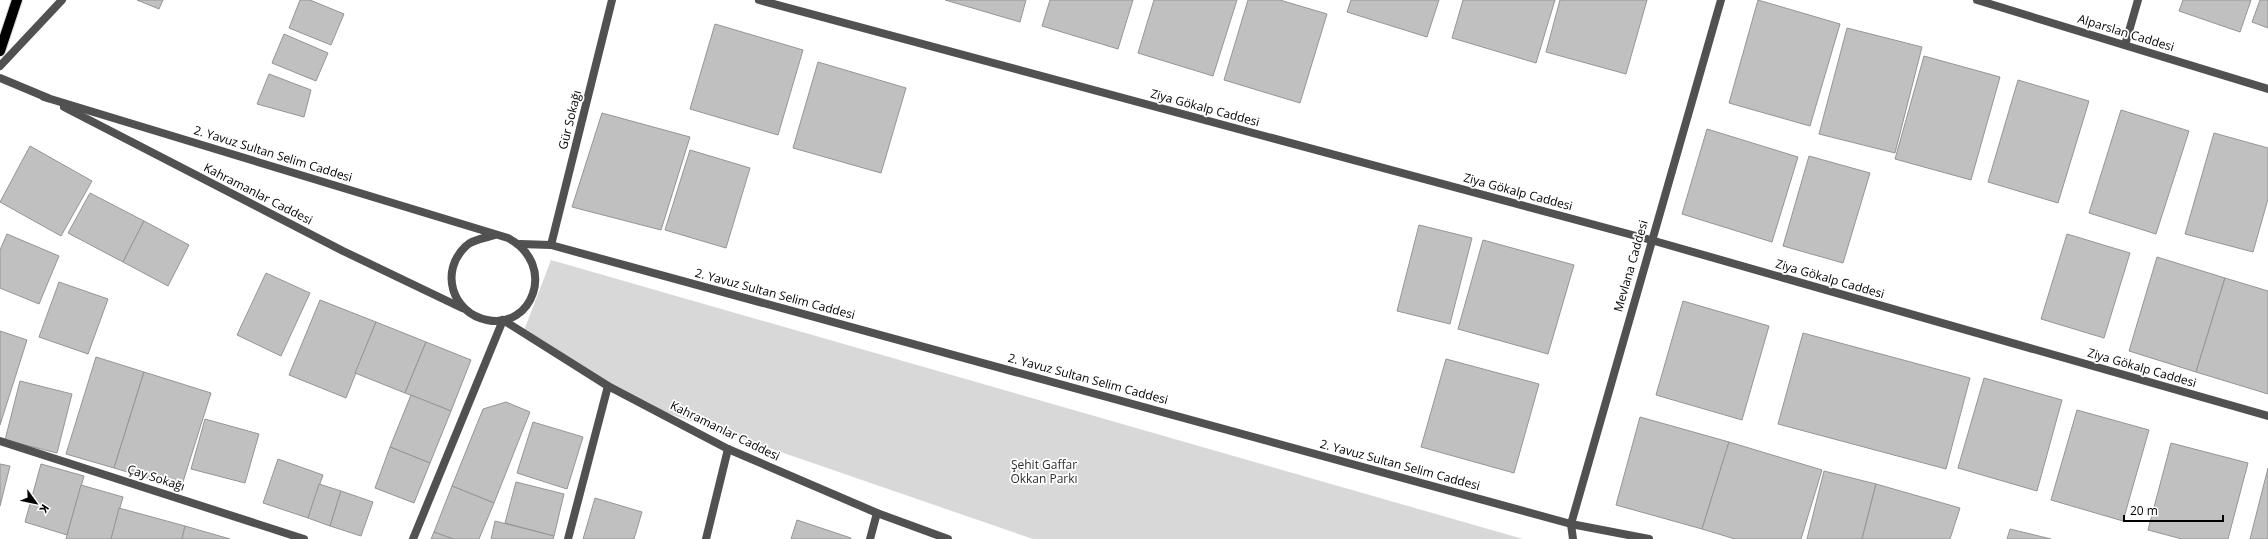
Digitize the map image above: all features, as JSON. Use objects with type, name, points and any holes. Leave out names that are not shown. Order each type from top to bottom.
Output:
[{"type":"main road","points":[[0,51],[18,0]]},
{"type":"street","points":[[0,66],[62,0]]},
{"type":"street","name":"Gür Sokağı","points":[[551,245],[612,0]]},
{"type":"street","name":"Ziya Gökalp Caddesi","points":[[759,0],[1651,240],[2268,416]]},
{"type":"street","name":"Mevlana Caddesi","points":[[1573,539],[1571,524],[1651,240],[1721,0]]},
{"type":"street","name":"Alparslan Caddesi","points":[[1977,0],[2268,88]]},
{"type":"street","points":[[2125,45],[2138,0]]},
{"type":"street","points":[[0,78],[44,96]]},
{"type":"street","name":"2. Yavuz Sultan Selim Caddesi","points":[[44,96],[494,235]]},
{"type":"street","name":"Kahramanlar Caddesi","points":[[44,96],[342,251],[463,308]]},
{"type":"street","points":[[494,235],[508,238],[520,244],[529,255],[535,267],[536,281],[533,294],[526,306],[516,315],[503,320],[489,321],[475,317],[463,308],[455,297],[451,283],[452,268],[458,255],[467,244],[494,235]]},
{"type":"street","name":"2. Yavuz Sultan Selim Caddesi","points":[[520,244],[551,245],[1571,524],[1649,539]]},
{"type":"street","points":[[413,539],[503,320]]},
{"type":"street","name":"Kahramanlar Caddesi","points":[[503,320],[608,386],[728,449],[877,512],[948,539]]},
{"type":"street","points":[[568,539],[608,386]]},
{"type":"street","name":"Çay Sokağı","points":[[0,441],[304,539]]},
{"type":"street","points":[[706,539],[728,449]]},
{"type":"street","points":[[870,539],[877,512]]},
{"type":"green space","name":"Şehit Gaffar Okkan Parkı","points":[[551,260],[1523,539],[1033,539],[653,408],[523,333]]},
{"type":"building","points":[[137,0],[163,0],[159,9]]},
{"type":"building","points":[[300,0],[310,0],[344,14],[331,45],[289,28]]},
{"type":"building","points":[[945,0],[1026,0],[1020,22]]},
{"type":"building","points":[[1050,0],[1133,0],[1118,49],[1042,26]]},
{"type":"building","points":[[1154,0],[1237,0],[1213,76],[1138,53]]},
{"type":"building","points":[[1248,0],[1280,0],[1327,14],[1300,103],[1224,80]]},
{"type":"building","points":[[1351,0],[1439,0],[1427,37],[1347,12]]},
{"type":"building","points":[[1463,0],[1555,0],[1536,63],[1452,38]]},
{"type":"building","points":[[1560,0],[1647,0],[1626,74],[1546,52]]},
{"type":"building","points":[[1758,0],[1840,24],[1810,126],[1729,103]]},
{"type":"building","points":[[2183,0],[2251,0],[2240,32],[2179,11]]},
{"type":"building","points":[[2260,0],[2268,0],[2268,28],[2252,22]]},
{"type":"building","points":[[715,24],[803,50],[778,135],[690,109]]},
{"type":"building","points":[[1847,28],[1922,47],[1895,153],[1819,134]]},
{"type":"building","points":[[284,34],[328,53],[316,81],[272,63]]},
{"type":"building","points":[[1924,56],[2000,77],[1971,180],[1895,159]]},
{"type":"building","points":[[818,62],[906,88],[881,173],[793,148]]},
{"type":"building","points":[[269,74],[311,90],[304,117],[257,104]]},
{"type":"building","points":[[2018,80],[2089,101],[2058,203],[1988,182]]},
{"type":"building","points":[[2121,110],[2189,131],[2156,234],[2089,213]]},
{"type":"building","points":[[602,113],[690,137],[661,230],[572,207]]},
{"type":"building","points":[[1707,129],[1798,157],[1772,242],[1682,214]]},
{"type":"building","points":[[2214,133],[2268,148],[2268,199],[2253,252],[2185,234]]},
{"type":"building","points":[[30,146],[92,181],[61,236],[0,202]]},
{"type":"building","points":[[690,150],[750,168],[726,248],[665,230]]},
{"type":"building","points":[[1809,156],[1870,173],[1843,263],[1783,246]]},
{"type":"building","points":[[90,193],[144,221],[123,262],[68,233]]},
{"type":"building","points":[[144,221],[189,245],[168,286],[123,262]]},
{"type":"building","points":[[1419,225],[1472,238],[1450,324],[1397,311]]},
{"type":"building","points":[[7,234],[59,256],[39,304],[0,288],[0,250]]},
{"type":"building","points":[[2067,234],[2130,253],[2104,338],[2041,319]]},
{"type":"building","points":[[1483,240],[1574,265],[1548,354],[1458,329]]},
{"type":"building","points":[[2157,257],[2225,278],[2196,372],[2129,351]]},
{"type":"building","points":[[266,273],[310,293],[281,356],[237,335]]},
{"type":"building","points":[[2225,278],[2268,291],[2268,394],[2196,372]]},
{"type":"building","points":[[59,282],[108,299],[88,354],[39,337]]},
{"type":"building","points":[[320,300],[376,322],[346,398],[289,375]]},
{"type":"building","points":[[1683,301],[1769,326],[1742,420],[1656,395]]},
{"type":"building","points":[[376,322],[426,342],[405,393],[355,373]]},
{"type":"building","points":[[0,331],[27,340],[0,425]]},
{"type":"building","points":[[1803,333],[1970,378],[1946,469],[1778,424]]},
{"type":"building","points":[[426,342],[471,360],[451,411],[405,393]]},
{"type":"building","points":[[96,357],[144,372],[114,468],[66,454]]},
{"type":"building","points":[[1446,359],[1539,384],[1514,473],[1421,447]]},
{"type":"building","points":[[144,372],[211,393],[181,488],[114,468]]},
{"type":"building","points":[[1984,378],[2062,400],[2037,491],[1958,468]]},
{"type":"building","points":[[20,381],[72,394],[57,453],[5,440]]},
{"type":"building","points":[[411,395],[451,411],[430,463],[390,447]]},
{"type":"building","points":[[506,402],[530,412],[494,503],[452,486],[483,409]]},
{"type":"building","points":[[2077,410],[2149,430],[2123,521],[2051,500]]},
{"type":"building","points":[[1640,417],[1729,442],[1702,529],[1616,505]]},
{"type":"building","points":[[205,419],[259,434],[245,483],[191,469]]},
{"type":"building","points":[[533,422],[583,437],[567,489],[517,473]]},
{"type":"building","points":[[1729,442],[1822,470],[1801,539],[1735,539],[1702,529]]},
{"type":"building","points":[[2171,443],[2248,463],[2228,539],[2182,539],[2148,530]]},
{"type":"building","points":[[390,447],[430,463],[414,503],[375,488]]},
{"type":"building","points":[[278,459],[323,475],[308,518],[263,503]]},
{"type":"building","points":[[0,464],[10,466],[0,506]]},
{"type":"building","points":[[41,464],[84,476],[67,535],[25,522]]},
{"type":"building","points":[[2268,468],[2268,539],[2250,539]]},
{"type":"building","points":[[1824,471],[1876,484],[1862,539],[1807,539]]},
{"type":"building","points":[[516,482],[564,494],[554,536],[505,523]]},
{"type":"building","points":[[319,484],[341,491],[330,526],[308,518]]},
{"type":"building","points":[[1876,484],[1960,508],[1950,539],[1862,539]]},
{"type":"building","points":[[81,485],[123,497],[111,539],[66,539]]},
{"type":"building","points":[[452,486],[494,503],[479,539],[453,539],[434,532]]},
{"type":"building","points":[[341,491],[373,502],[361,536],[330,526]]},
{"type":"building","points":[[595,498],[642,512],[634,539],[583,539]]},
{"type":"building","points":[[119,508],[185,526],[182,539],[111,539]]},
{"type":"building","points":[[797,520],[851,538],[851,539],[791,539]]},
{"type":"building","points":[[495,521],[554,536],[553,539],[491,539]]},
{"type":"building","points":[[185,526],[230,539],[182,539]]},
{"type":"building","points":[[2010,529],[2051,539],[2007,539]]},
{"type":"building","points":[[434,532],[453,539],[431,539]]}]
